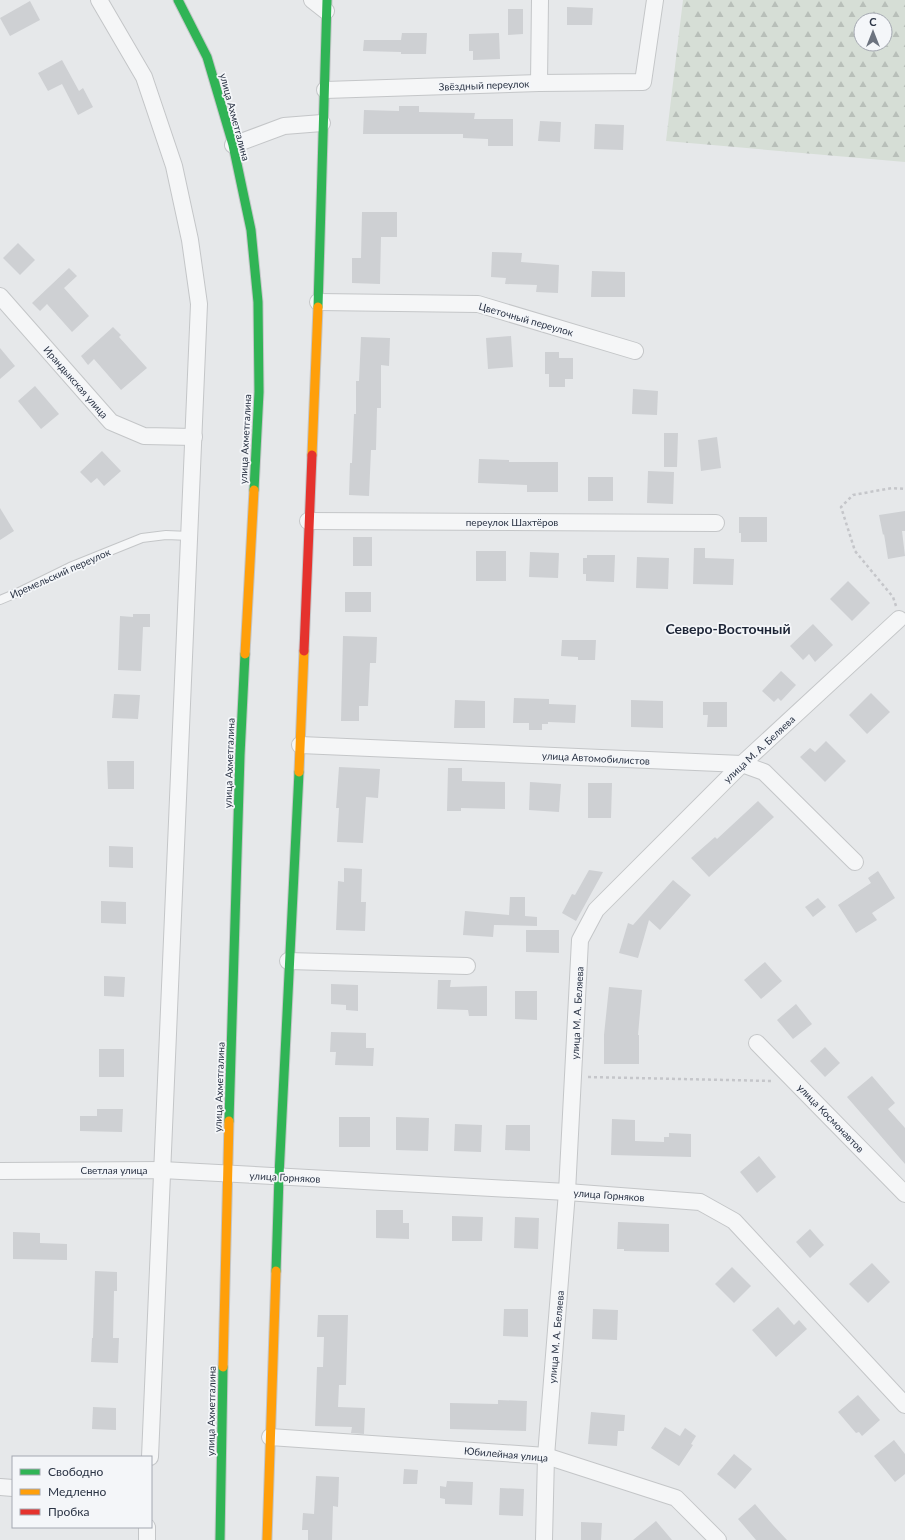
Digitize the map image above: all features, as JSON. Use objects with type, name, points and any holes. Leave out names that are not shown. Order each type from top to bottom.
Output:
[{"type":"main road","name":"улица Ахметгалина","points":[[178,0],[207,57],[233,145],[251,230],[258,302],[259,392],[240,755],[227,1174],[220,1540]]},
{"type":"main road","points":[[267,1540],[279,1176],[288,961],[300,745],[318,302],[322,123],[325,90],[326,6]]},
{"type":"street","points":[[99,0],[144,77],[174,166],[190,240],[199,304],[150,1456]]},
{"type":"street","points":[[312,0],[326,6]]},
{"type":"street","points":[[539,83],[540,0]]},
{"type":"street","name":"Звёздный переулок","points":[[325,90],[539,83],[643,82],[655,0]]},
{"type":"street","points":[[233,145],[284,126],[322,123]]},
{"type":"street","name":"Ирандыкская улица","points":[[0,296],[111,422],[144,436],[194,437]]},
{"type":"street","name":"Цветочный переулок","points":[[318,302],[478,304],[635,351]]},
{"type":"street","name":"переулок Шахтёров","points":[[308,521],[716,522]]},
{"type":"street","name":"улица М. А. Беляева","points":[[544,1540],[546,1456],[567,1192],[580,940],[596,910],[742,764],[899,619]]},
{"type":"street","name":"улица Автомобилистов","points":[[300,745],[742,764],[764,772],[855,862]]},
{"type":"street","points":[[288,961],[467,966]]},
{"type":"street","name":"улица Космонавтов","points":[[757,1043],[905,1194]]},
{"type":"street","name":"Светлая улица","points":[[0,1171],[162,1170],[227,1174]]},
{"type":"street","name":"улица Горняков","points":[[227,1174],[567,1192],[700,1202],[734,1221],[905,1405]]},
{"type":"street","name":"Юбилейная улица","points":[[270,1437],[546,1456],[676,1498],[718,1540]]},
{"type":"street","points":[[0,1488],[12,1488]]},
{"type":"street","points":[[147,1540],[148,1528]]},
{"type":"lane","name":"Иремельский переулок","points":[[0,600],[70,567],[142,538],[166,535],[190,536]]},
{"type":"path","points":[[899,619],[893,597],[855,551],[840,507],[853,495],[892,488],[905,489]]},
{"type":"path","points":[[573,1077],[794,1081]]},
{"type":"green space","points":[[683,0],[905,0],[905,162],[666,141]]},
{"type":"building","points":[[30,1],[40,20],[10,36],[0,18]]},
{"type":"building","points":[[567,7],[593,8],[592,25],[567,25]]},
{"type":"building","points":[[508,9],[523,9],[523,34],[508,35]]},
{"type":"building","points":[[402,33],[427,33],[426,54],[363,51],[364,40],[401,40]]},
{"type":"building","points":[[499,33],[500,59],[473,60],[473,51],[469,51],[469,34]]},
{"type":"building","points":[[62,60],[79,91],[83,88],[93,107],[78,115],[62,84],[48,91],[38,73]]},
{"type":"building","points":[[399,106],[419,106],[419,112],[475,113],[474,119],[513,119],[513,146],[488,146],[488,139],[463,138],[463,134],[363,134],[364,110],[399,111]]},
{"type":"building","points":[[540,121],[561,122],[560,142],[538,141]]},
{"type":"building","points":[[595,124],[624,125],[623,150],[594,149]]},
{"type":"building","points":[[362,212],[397,212],[397,237],[381,237],[380,284],[352,283],[352,258],[361,258]]},
{"type":"building","points":[[18,243],[35,260],[20,275],[3,258]]},
{"type":"building","points":[[492,252],[522,253],[521,262],[559,265],[558,293],[536,292],[537,285],[505,284],[506,278],[491,277]]},
{"type":"building","points":[[69,268],[77,276],[64,288],[89,316],[72,332],[47,304],[40,311],[32,303]]},
{"type":"building","points":[[592,271],[625,272],[625,297],[591,297]]},
{"type":"building","points":[[113,327],[121,335],[119,337],[147,368],[121,390],[94,359],[88,365],[81,356]]},
{"type":"building","points":[[511,336],[513,367],[488,369],[486,338]]},
{"type":"building","points":[[361,337],[390,338],[389,366],[381,365],[381,408],[377,408],[376,450],[371,450],[369,496],[349,495],[354,414],[356,414],[356,381],[359,381]]},
{"type":"building","points":[[0,348],[15,366],[0,379]]},
{"type":"building","points":[[545,352],[559,352],[559,358],[573,358],[573,379],[565,379],[565,387],[549,387],[549,374],[545,374]]},
{"type":"building","points":[[35,386],[59,414],[41,429],[18,401]]},
{"type":"building","points":[[633,389],[658,391],[657,415],[632,414]]},
{"type":"building","points":[[664,433],[678,433],[677,467],[664,467]]},
{"type":"building","points":[[717,437],[721,468],[701,471],[698,440]]},
{"type":"building","points":[[102,451],[121,471],[104,486],[97,478],[91,483],[80,472]]},
{"type":"building","points":[[479,459],[509,460],[509,462],[558,462],[558,492],[527,492],[527,485],[478,483]]},
{"type":"building","points":[[648,471],[674,472],[673,504],[647,503]]},
{"type":"building","points":[[588,477],[613,477],[613,501],[588,501]]},
{"type":"building","points":[[0,508],[14,531],[0,540]]},
{"type":"building","points":[[905,511],[905,531],[902,531],[905,556],[888,559],[879,515]]},
{"type":"building","points":[[739,517],[767,517],[767,542],[741,542],[741,533],[739,533]]},
{"type":"building","points":[[353,537],[372,537],[372,566],[353,566]]},
{"type":"building","points":[[694,548],[705,548],[705,558],[734,559],[733,585],[693,584]]},
{"type":"building","points":[[476,551],[506,551],[506,581],[476,581]]},
{"type":"building","points":[[530,552],[559,553],[558,578],[529,577]]},
{"type":"building","points":[[587,555],[615,555],[614,582],[586,581],[586,574],[583,574],[583,558],[587,558]]},
{"type":"building","points":[[637,557],[669,558],[668,589],[636,588]]},
{"type":"building","points":[[848,581],[870,603],[852,621],[830,599]]},
{"type":"building","points":[[345,592],[371,592],[371,612],[345,612]]},
{"type":"building","points":[[133,614],[150,614],[150,627],[143,627],[141,671],[118,670],[120,616],[133,617]]},
{"type":"building","points":[[813,624],[833,645],[815,662],[809,654],[803,660],[790,646]]},
{"type":"building","points":[[343,636],[377,637],[376,663],[370,663],[368,706],[359,706],[359,721],[341,721]]},
{"type":"building","points":[[562,640],[596,640],[595,660],[578,660],[578,657],[561,656]]},
{"type":"building","points":[[781,671],[796,685],[781,701],[778,698],[774,702],[762,691]]},
{"type":"building","points":[[871,693],[890,712],[867,734],[849,715]]},
{"type":"building","points":[[114,694],[140,695],[138,719],[112,718]]},
{"type":"building","points":[[514,698],[549,699],[549,704],[576,705],[575,723],[548,722],[548,724],[542,724],[542,730],[529,730],[529,723],[513,723]]},
{"type":"building","points":[[455,700],[485,701],[485,728],[454,728]]},
{"type":"building","points":[[631,700],[663,701],[663,728],[631,727]]},
{"type":"building","points":[[703,702],[727,702],[727,727],[707,727],[708,715],[703,715]]},
{"type":"building","points":[[826,741],[846,761],[825,782],[800,757],[810,748],[815,752]]},
{"type":"building","points":[[107,761],[134,761],[134,789],[108,789]]},
{"type":"building","points":[[339,767],[380,769],[378,798],[366,797],[363,843],[337,842],[339,808],[336,808]]},
{"type":"building","points":[[448,768],[462,768],[462,781],[505,782],[505,809],[461,808],[461,811],[447,811]]},
{"type":"building","points":[[530,782],[561,784],[559,812],[529,810]]},
{"type":"building","points":[[588,783],[612,783],[611,818],[588,818]]},
{"type":"building","points":[[758,801],[774,817],[709,877],[691,858],[715,837],[717,839]]},
{"type":"building","points":[[109,846],[133,847],[133,868],[109,867]]},
{"type":"building","points":[[344,868],[362,869],[361,902],[366,902],[365,931],[336,930],[338,881],[344,882]]},
{"type":"building","points":[[589,870],[603,872],[576,921],[562,913],[572,894],[575,895]]},
{"type":"building","points":[[878,871],[895,898],[872,913],[877,920],[856,933],[838,905],[871,883],[868,878]]},
{"type":"building","points":[[673,880],[691,895],[660,930],[649,920],[638,958],[619,953],[628,923],[633,925]]},
{"type":"building","points":[[510,897],[525,897],[525,916],[537,917],[537,926],[494,925],[493,937],[463,935],[465,911],[509,915]]},
{"type":"building","points":[[818,898],[826,907],[813,917],[805,907]]},
{"type":"building","points":[[101,901],[126,902],[126,924],[101,923]]},
{"type":"building","points":[[526,930],[559,930],[559,953],[526,952]]},
{"type":"building","points":[[765,962],[782,981],[761,999],[744,980]]},
{"type":"building","points":[[104,976],[125,977],[124,997],[104,996]]},
{"type":"building","points":[[438,980],[451,980],[450,987],[487,986],[487,1016],[469,1016],[468,1010],[437,1009]]},
{"type":"building","points":[[331,984],[358,985],[358,1011],[346,1010],[346,1005],[331,1004]]},
{"type":"building","points":[[609,987],[642,990],[638,1035],[639,1064],[604,1064],[604,1035]]},
{"type":"building","points":[[515,991],[537,991],[537,1020],[515,1019]]},
{"type":"building","points":[[796,1004],[812,1024],[793,1039],[777,1020]]},
{"type":"building","points":[[331,1032],[366,1033],[366,1048],[374,1048],[373,1066],[335,1065],[336,1052],[330,1052]]},
{"type":"building","points":[[825,1047],[840,1063],[825,1077],[810,1061]]},
{"type":"building","points":[[99,1049],[124,1049],[124,1077],[99,1077]]},
{"type":"building","points":[[872,1076],[895,1103],[888,1109],[905,1128],[905,1164],[847,1097]]},
{"type":"building","points":[[97,1109],[123,1109],[122,1132],[80,1131],[80,1116],[97,1116]]},
{"type":"building","points":[[339,1117],[370,1117],[370,1147],[339,1147]]},
{"type":"building","points":[[396,1117],[429,1118],[428,1151],[396,1150]]},
{"type":"building","points":[[612,1119],[635,1120],[635,1141],[664,1142],[664,1137],[669,1137],[669,1133],[691,1134],[691,1157],[611,1155]]},
{"type":"building","points":[[455,1124],[482,1125],[481,1152],[454,1151]]},
{"type":"building","points":[[506,1125],[530,1125],[530,1151],[505,1150]]},
{"type":"building","points":[[759,1156],[776,1177],[757,1193],[740,1172]]},
{"type":"building","points":[[376,1210],[403,1210],[403,1223],[409,1223],[409,1239],[376,1238]]},
{"type":"building","points":[[452,1216],[483,1217],[482,1241],[452,1241]]},
{"type":"building","points":[[515,1217],[539,1218],[538,1249],[514,1248]]},
{"type":"building","points":[[618,1222],[669,1224],[669,1252],[624,1251],[624,1249],[617,1249]]},
{"type":"building","points":[[810,1229],[824,1245],[810,1258],[796,1242]]},
{"type":"building","points":[[13,1232],[40,1233],[40,1243],[67,1244],[67,1260],[13,1259]]},
{"type":"building","points":[[872,1263],[890,1282],[868,1303],[849,1284]]},
{"type":"building","points":[[732,1267],[751,1286],[734,1303],[715,1284]]},
{"type":"building","points":[[95,1271],[117,1272],[117,1291],[114,1291],[113,1338],[119,1338],[118,1363],[91,1362]]},
{"type":"building","points":[[778,1307],[794,1325],[799,1320],[807,1329],[776,1357],[752,1330]]},
{"type":"building","points":[[504,1309],[528,1309],[528,1337],[503,1336]]},
{"type":"building","points":[[593,1309],[618,1310],[617,1340],[592,1339]]},
{"type":"building","points":[[318,1315],[348,1315],[346,1385],[339,1385],[338,1407],[365,1408],[364,1434],[351,1433],[352,1427],[315,1426],[317,1367],[323,1367],[324,1337],[317,1337]]},
{"type":"building","points":[[858,1395],[880,1420],[862,1436],[859,1432],[856,1433],[838,1412]]},
{"type":"building","points":[[498,1400],[527,1401],[526,1431],[450,1429],[450,1403],[498,1404]]},
{"type":"building","points":[[93,1407],[116,1408],[116,1430],[92,1429]]},
{"type":"building","points":[[591,1412],[625,1415],[624,1431],[618,1431],[617,1446],[588,1444]]},
{"type":"building","points":[[665,1427],[680,1436],[685,1428],[696,1436],[691,1444],[693,1445],[679,1466],[651,1448]]},
{"type":"building","points":[[894,1440],[905,1454],[905,1474],[895,1482],[874,1456]]},
{"type":"building","points":[[734,1454],[752,1469],[735,1489],[717,1474]]},
{"type":"building","points":[[404,1469],[418,1470],[417,1484],[403,1484]]},
{"type":"building","points":[[316,1476],[339,1477],[338,1507],[333,1506],[332,1540],[308,1540],[308,1530],[302,1530],[303,1513],[314,1514]]},
{"type":"building","points":[[447,1481],[473,1482],[472,1505],[445,1504],[445,1499],[440,1498],[440,1486],[446,1487]]},
{"type":"building","points":[[500,1488],[524,1489],[523,1516],[499,1515]]},
{"type":"building","points":[[755,1504],[787,1540],[756,1540],[738,1519]]},
{"type":"building","points":[[656,1521],[672,1540],[633,1540]]},
{"type":"building","points":[[581,1522],[602,1523],[601,1540],[581,1540]]},
{"type":"traffic: fast","points":[[178,0],[207,57],[233,145],[251,230],[258,302],[259,392],[254,490]]},
{"type":"traffic: fast","points":[[318,307],[327,0]]},
{"type":"traffic: fast","points":[[229,1121],[240,755],[245,654]]},
{"type":"traffic: fast","points":[[276,1271],[279,1176],[299,772]]},
{"type":"traffic: fast","points":[[220,1540],[223,1367]]},
{"type":"traffic: slow","points":[[312,455],[318,307]]},
{"type":"traffic: slow","points":[[245,654],[254,490]]},
{"type":"traffic: slow","points":[[299,772],[304,651]]},
{"type":"traffic: slow","points":[[223,1367],[229,1121]]},
{"type":"traffic: slow","points":[[267,1540],[276,1271]]},
{"type":"traffic: jam","points":[[304,651],[312,455]]},
{"type":"district","name":"Северо-Восточный","points":[[728,629]]}]
